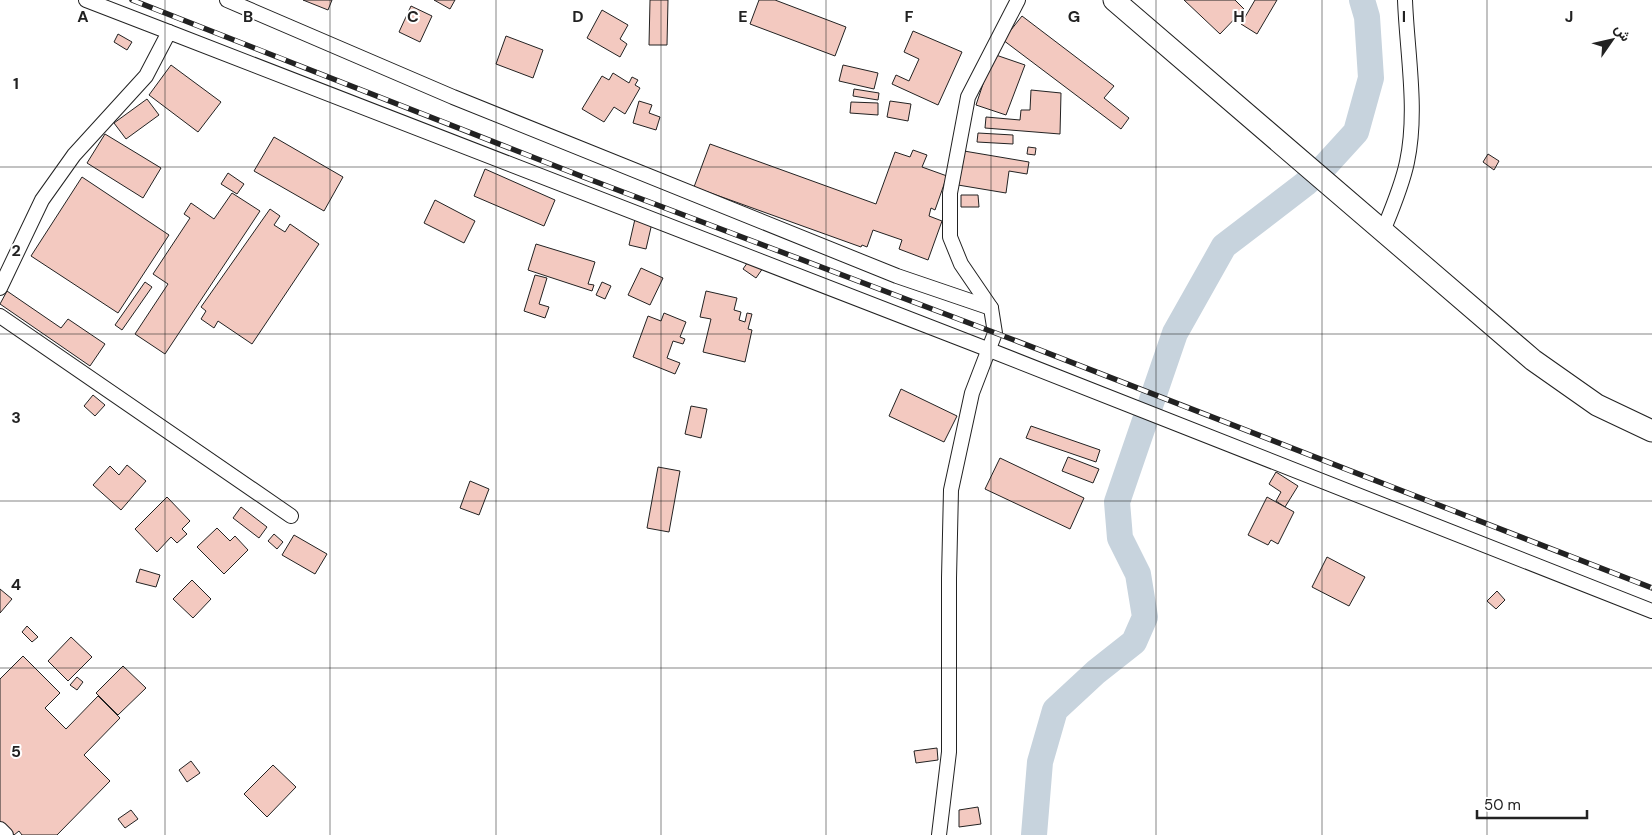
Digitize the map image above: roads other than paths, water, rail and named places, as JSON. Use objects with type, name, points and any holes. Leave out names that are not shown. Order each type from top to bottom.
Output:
[{"type":"main road","points":[[1114,0],[1533,360],[1597,405],[1652,431]]},
{"type":"street","points":[[86,0],[1652,611]]},
{"type":"street","points":[[227,0],[248,4],[453,97],[897,276],[991,308]]},
{"type":"street","points":[[939,835],[949,752],[948,578],[951,490],[972,393],[994,333],[991,308],[961,264],[950,237],[950,194],[968,97],[1018,0]]},
{"type":"street","points":[[1383,232],[1396,200],[1407,162],[1411,123],[1405,0]]},
{"type":"street","points":[[0,288],[42,200],[74,155],[146,76],[170,32]]},
{"type":"street","points":[[0,316],[291,516]]},
{"type":"street","points":[[0,829],[6,835]]},
{"type":"waterway","points":[[1034,835],[1040,762],[1055,710],[1096,672],[1134,642],[1145,617],[1138,574],[1120,538],[1117,502],[1175,333],[1224,246],[1305,184],[1325,166],[1356,132],[1371,78],[1367,17],[1362,0]]},
{"type":"railway","points":[[132,0],[586,178],[1014,340],[1652,588]]}]
